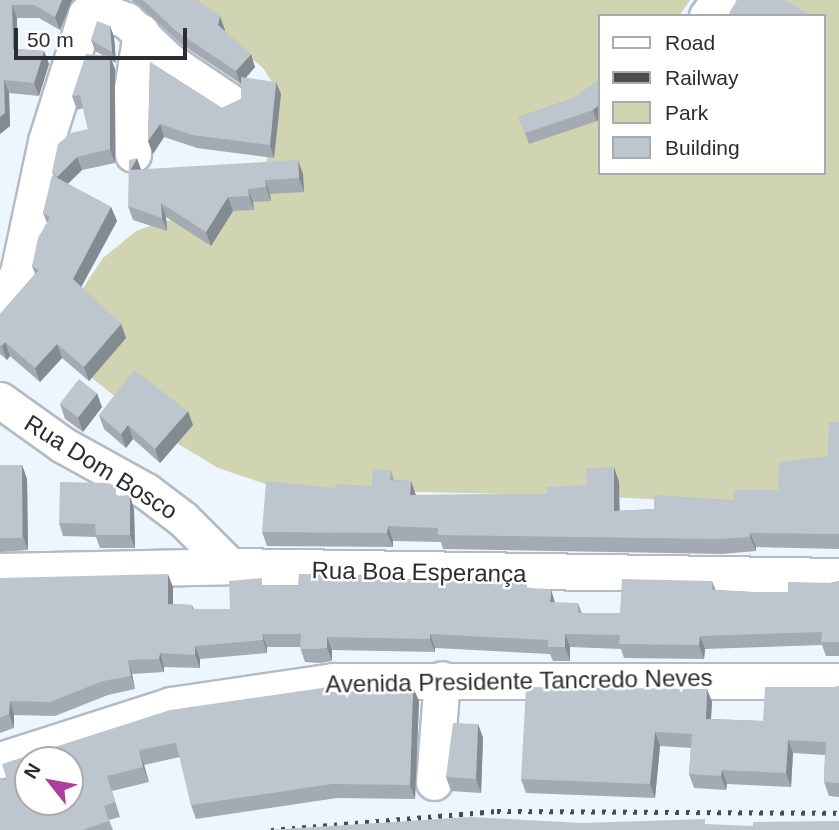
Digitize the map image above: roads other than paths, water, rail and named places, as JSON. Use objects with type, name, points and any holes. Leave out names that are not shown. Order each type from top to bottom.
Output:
[{"type":"street","points":[[0,303],[25,248],[46,141],[83,19],[91,12],[108,12],[141,32],[168,60],[229,101]]},
{"type":"street","points":[[133,154],[132,89],[141,32]]},
{"type":"street","name":"Rua Dom Bosco","points":[[0,400],[52,438],[146,491],[183,519],[230,566]]},
{"type":"street","name":"Rua Boa Esperança","points":[[0,571],[230,566],[839,576]]},
{"type":"street","name":"Avenida Presidente Tancredo Neves","points":[[0,760],[128,716],[212,696],[372,678],[839,681]]},
{"type":"street","points":[[434,782],[442,679]]},
{"type":"railway","points":[[271,830],[497,811],[839,813]]}]
